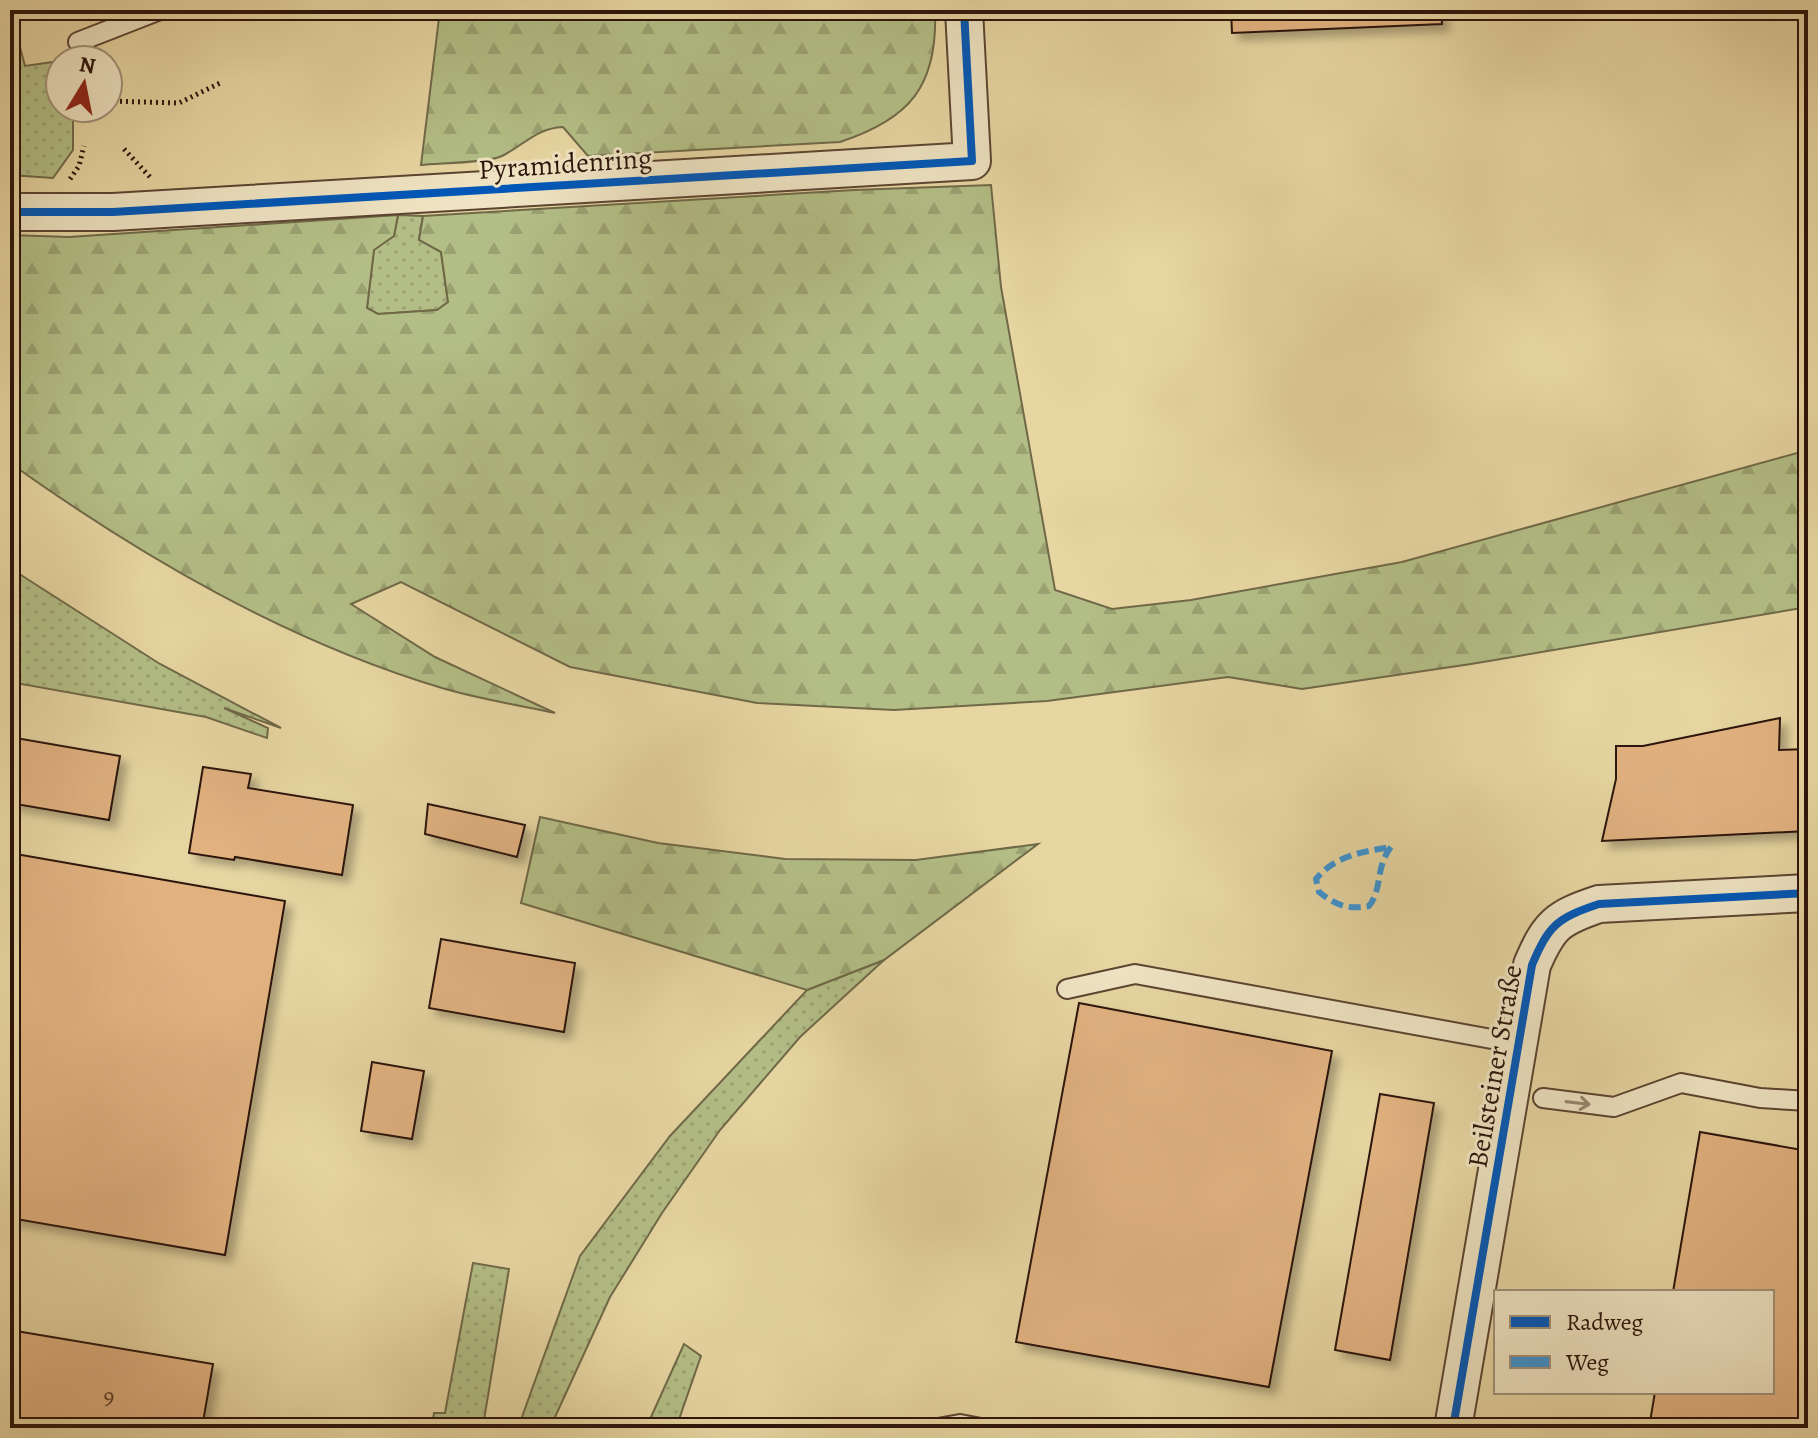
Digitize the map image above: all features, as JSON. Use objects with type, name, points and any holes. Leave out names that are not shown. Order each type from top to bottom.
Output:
[{"type":"street","name":"Pyramidenring","points":[[10,212],[129,211],[972,161],[964,10]]},
{"type":"street","name":"Beilsteiner Straße","points":[[1453,1428],[1532,965],[1546,933],[1570,913],[1599,904],[1808,893]]},
{"type":"lane","points":[[78,42],[160,10]]},
{"type":"lane","points":[[1067,989],[1135,974],[1519,1044]]},
{"type":"lane","points":[[1543,1098],[1614,1107],[1681,1083],[1760,1098],[1808,1101]]},
{"type":"lane","points":[[938,1428],[960,1424],[981,1428]]},
{"type":"path","points":[[124,101],[179,103],[220,83]]},
{"type":"path","points":[[63,190],[79,166],[84,146]]},
{"type":"path","points":[[124,149],[155,180]]},
{"type":"green space","points":[[10,10],[25,66],[44,63],[44,124],[73,124],[73,150],[53,178],[10,175]]},
{"type":"green space","points":[[440,10],[935,10],[935,37],[925,79],[915,96],[885,122],[840,142],[588,156],[563,127],[538,134],[495,158],[421,165]]},
{"type":"green space","points":[[991,185],[1001,287],[1055,590],[1112,609],[1191,600],[1402,562],[1808,450],[1808,607],[1302,689],[1228,677],[1047,701],[894,710],[757,703],[570,667],[401,582],[351,604],[435,657],[555,713],[442,688],[384,669],[272,621],[164,563],[10,463],[10,235],[69,237],[398,215],[394,236],[374,250],[367,308],[378,314],[437,310],[448,302],[441,252],[419,240],[423,216],[854,190]]},
{"type":"green space","points":[[398,215],[423,216],[419,239],[441,252],[448,302],[438,310],[378,314],[367,308],[374,249],[394,236]]},
{"type":"green space","points":[[10,568],[160,664],[281,728],[224,708],[268,728],[267,738],[206,717],[10,682]]},
{"type":"green space","points":[[540,817],[658,843],[785,859],[916,860],[1038,844],[884,960],[807,990],[521,903]]},
{"type":"green space","points":[[884,960],[800,1037],[720,1130],[662,1213],[610,1297],[550,1428],[518,1428],[580,1256],[670,1136],[807,990]]},
{"type":"green space","points":[[473,1263],[509,1269],[483,1426],[432,1428],[434,1413],[445,1413]]},
{"type":"green space","points":[[684,1344],[701,1356],[676,1428],[646,1428]]},
{"type":"building","points":[[1231,10],[1441,10],[1442,24],[1232,33]]},
{"type":"building","points":[[1780,718],[1779,750],[1808,749],[1808,831],[1602,841],[1616,779],[1616,746],[1643,746]]},
{"type":"building","points":[[10,737],[120,756],[109,820],[10,803]]},
{"type":"building","points":[[203,767],[251,774],[248,788],[353,805],[342,875],[235,857],[234,860],[189,853]]},
{"type":"building","points":[[428,804],[525,825],[517,857],[425,834]]},
{"type":"building","points":[[10,853],[285,901],[225,1255],[10,1218]]},
{"type":"building","points":[[441,939],[575,963],[564,1032],[429,1008]]},
{"type":"building","points":[[1079,1003],[1332,1051],[1269,1387],[1016,1342]]},
{"type":"building","points":[[372,1062],[424,1071],[412,1139],[361,1131]]},
{"type":"building","points":[[1380,1094],[1434,1103],[1390,1360],[1335,1350]]},
{"type":"building","points":[[1700,1132],[1808,1151],[1808,1428],[1649,1428],[1655,1394],[1774,1394],[1774,1290],[1673,1290]]},
{"type":"building","points":[[10,1330],[213,1364],[202,1428],[10,1428]]},
{"type":"marked path","points":[[1391,847],[1369,906],[1342,905],[1319,892],[1316,879],[1332,865],[1350,856],[1391,847]]},
{"type":"cycle path","points":[[10,212],[113,212],[972,161],[964,10]]},
{"type":"cycle path","points":[[1453,1428],[1532,965],[1544,941],[1564,919],[1599,904],[1808,893]]}]
